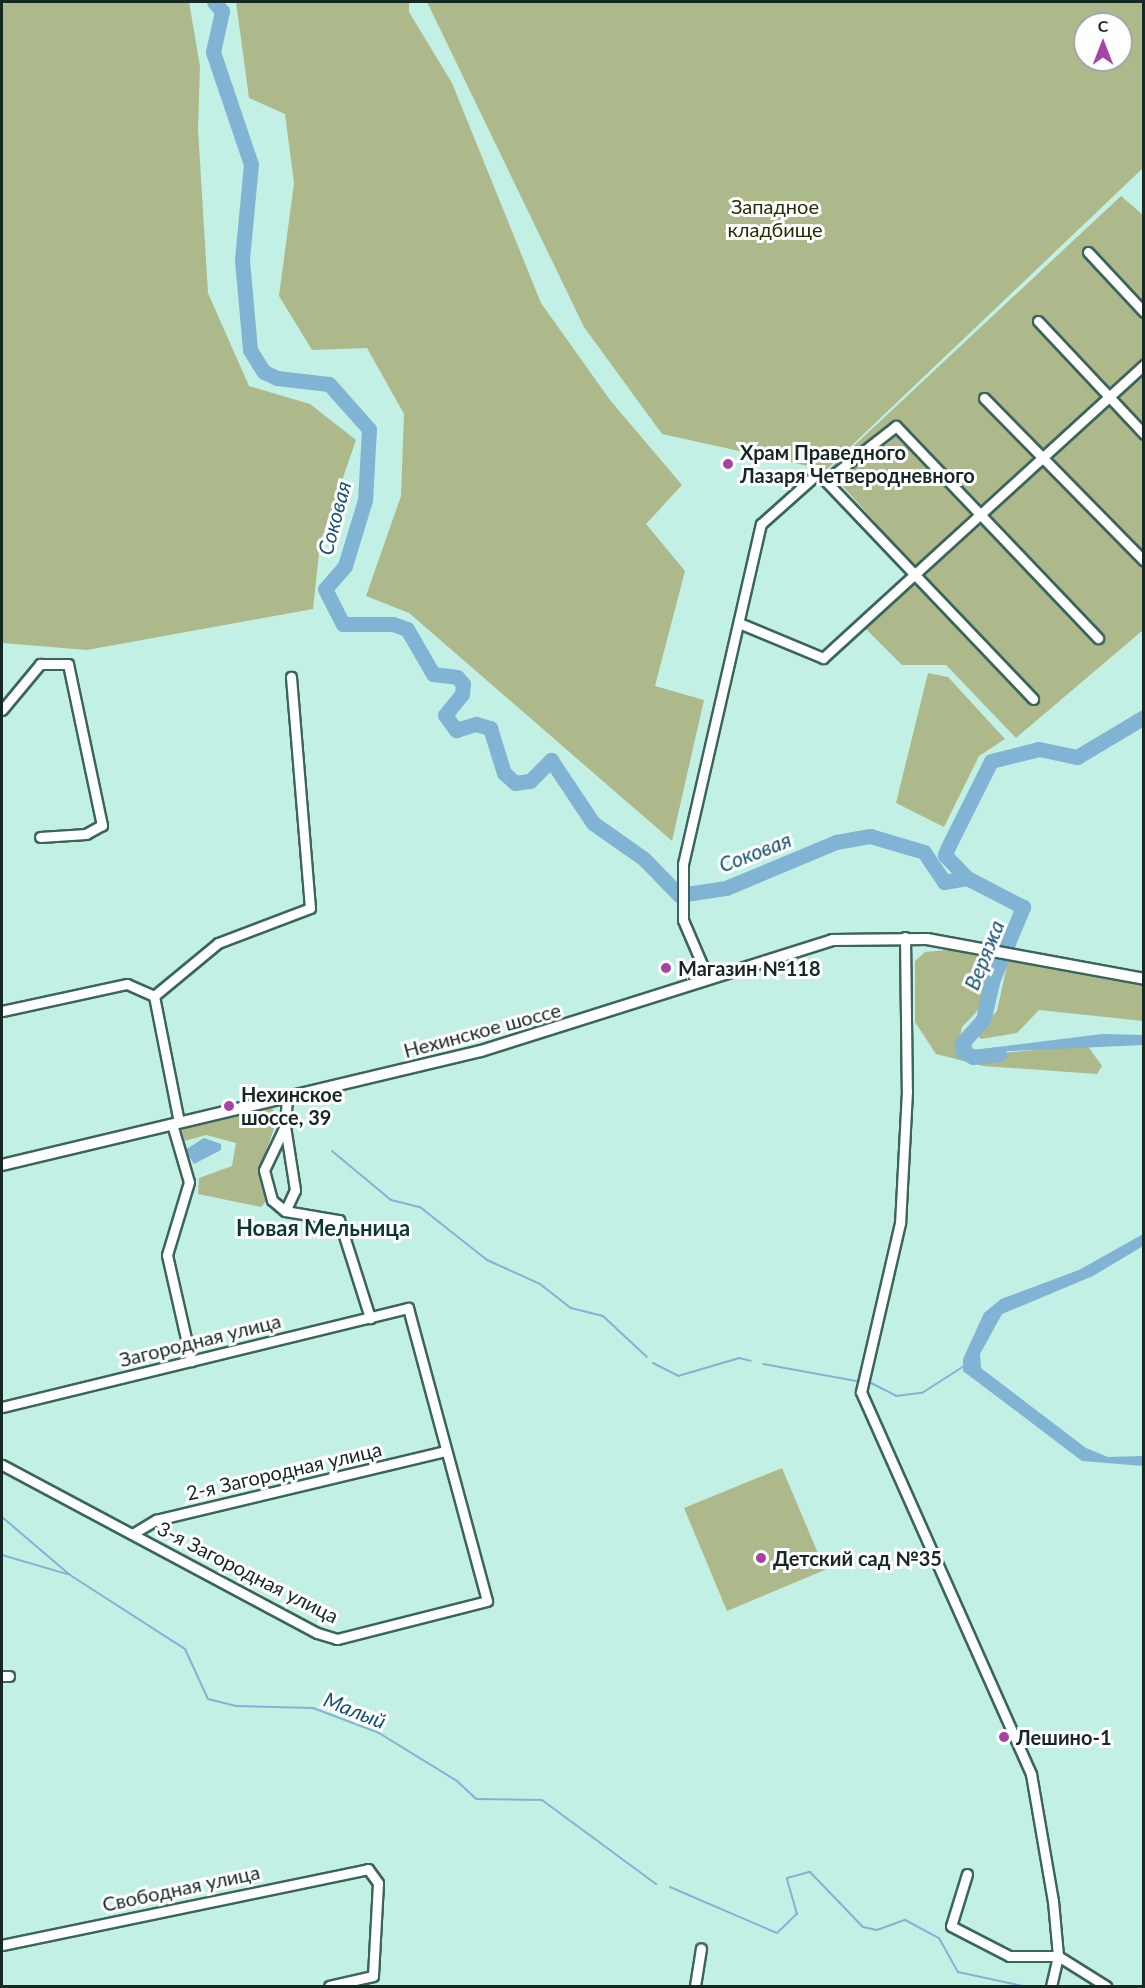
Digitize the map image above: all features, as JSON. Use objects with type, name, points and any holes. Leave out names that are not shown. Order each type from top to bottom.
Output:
[{"type":"main road","name":"Нехинское шоссе","points":[[2,1165],[542,1034],[707,976],[821,942],[905,937],[968,946],[1143,979]]},
{"type":"street","points":[[1088,252],[1143,312]]},
{"type":"street","points":[[1038,321],[1105,399],[1143,434]]},
{"type":"street","points":[[739,623],[823,658],[1143,365]]},
{"type":"street","points":[[984,398],[1143,561]]},
{"type":"street","points":[[828,479],[896,426],[1098,638]]},
{"type":"street","points":[[707,976],[683,920],[682,864],[761,524],[818,472],[828,479],[1034,699]]},
{"type":"street","points":[[2,710],[40,664],[68,664],[102,825],[86,834],[40,837]]},
{"type":"street","points":[[154,996],[218,942],[310,908],[291,677]]},
{"type":"street","points":[[905,937],[907,1091],[900,1223],[861,1392],[1031,1774],[1043,1824],[1058,1956],[1051,1986]]},
{"type":"street","points":[[2,1011],[127,984],[154,996]]},
{"type":"street","points":[[154,996],[176,1123],[189,1182],[167,1255],[190,1361]]},
{"type":"street","points":[[285,1211],[295,1190],[285,1126],[287,1097]]},
{"type":"street","points":[[285,1126],[264,1170],[272,1200],[285,1211],[339,1220],[370,1318]]},
{"type":"street","name":"Загородная улица","points":[[2,1407],[408,1308],[446,1451]]},
{"type":"street","name":"2-я Загородная улица","points":[[134,1533],[156,1520],[446,1451]]},
{"type":"street","name":"3-я Загородная улица","points":[[2,1465],[134,1533],[317,1633],[337,1639],[487,1601],[446,1451]]},
{"type":"street","name":"Свободная улица","points":[[2,1945],[368,1869],[378,1883],[373,1976],[348,1984]]},
{"type":"street","points":[[967,1874],[951,1926],[1009,1956],[1058,1956],[1106,1986]]},
{"type":"street","points":[[695,1986],[701,1948]]},
{"type":"street","points":[[329,1986],[348,1984]]},
{"type":"green space","points":[[2,2],[189,2],[200,66],[198,129],[208,293],[249,386],[310,404],[356,440],[320,544],[313,609],[87,650],[2,643]]},
{"type":"green space","points":[[236,2],[409,2],[409,12],[452,83],[541,303],[610,400],[682,485],[646,524],[685,571],[655,686],[704,700],[672,841],[409,613],[366,596],[401,496],[404,414],[367,348],[312,350],[279,296],[294,183],[285,114],[249,98]]},
{"type":"green space","name":"Западное кладбище","points":[[427,2],[1143,2],[1143,168],[826,470],[662,434],[584,327]]},
{"type":"green space","points":[[1121,196],[1143,215],[1143,630],[1016,738],[946,665],[902,665],[863,626],[921,573],[828,470]]},
{"type":"green space","points":[[928,673],[948,677],[1005,739],[979,756],[944,827],[896,803]]},
{"type":"green space","points":[[957,949],[993,956],[983,1005],[962,1027],[959,1044],[980,1055],[1087,1045],[1102,1066],[1097,1074],[983,1066],[936,1054],[915,1022],[915,961],[925,952]]},
{"type":"green space","points":[[1008,961],[1143,986],[1143,1021],[1039,1010],[1017,1033],[981,1039],[976,1034],[997,1011]]},
{"type":"green space","points":[[266,1107],[273,1109],[276,1123],[259,1171],[268,1199],[261,1207],[198,1194],[199,1178],[232,1166],[236,1143],[206,1135],[185,1141],[181,1129]]},
{"type":"green space","points":[[782,1468],[825,1570],[727,1611],[684,1508]]},
{"type":"water","points":[[996,965],[1004,967],[992,1018],[970,1041],[973,1050],[1102,1034],[1143,1035],[1143,1045],[970,1053],[964,1040],[983,1019]]},
{"type":"water","points":[[204,1138],[221,1144],[221,1150],[194,1164],[185,1150]]},
{"type":"water","points":[[1143,1234],[1143,1246],[1093,1276],[1002,1314],[980,1354],[981,1368],[1086,1448],[1108,1457],[1143,1456],[1143,1466],[1082,1461],[963,1371],[963,1359],[984,1313],[1001,1299],[1079,1270]]},
{"type":"waterway","name":"Соковая","points":[[214,2],[222,11],[213,52],[251,164],[242,260],[250,350],[264,372],[277,378],[329,384],[369,429],[365,500],[345,566],[325,589],[343,624],[393,624],[407,629],[433,674],[457,677],[463,684],[462,694],[445,715],[456,730],[476,724],[490,728],[504,773],[515,783],[530,781],[551,760],[593,823],[644,859],[679,895],[726,888],[836,842],[870,836],[924,852],[944,882],[967,878]]},
{"type":"waterway","name":"Веряжа","points":[[999,1054],[973,1057],[963,1051],[962,1043],[983,1020],[990,986],[1023,907],[967,878],[945,855],[948,847],[991,761],[1039,749],[1077,757],[1144,717]]},
{"type":"waterway","points":[[332,1151],[391,1200],[420,1207],[487,1260],[540,1284],[571,1308],[603,1316],[647,1357]]},
{"type":"waterway","points":[[653,1363],[678,1376],[739,1358],[751,1361]]},
{"type":"waterway","points":[[763,1364],[857,1381]]},
{"type":"waterway","points":[[871,1383],[896,1396],[922,1393],[964,1366]]},
{"type":"waterway","name":"Малый","points":[[2,1517],[70,1575],[185,1649],[208,1699],[236,1706],[313,1708],[379,1733],[457,1781],[476,1799],[542,1800],[656,1884]]},
{"type":"waterway","points":[[2,1555],[67,1574]]},
{"type":"waterway","name":"Малый","points":[[670,1887],[777,1933],[797,1914],[787,1878],[810,1872],[863,1927],[877,1930],[905,1920],[939,1938],[958,1972],[1023,1986]]},
{"type":"place","name":"Храм Праведного Лазаря Четверодневного","points":[[728,464]]},
{"type":"place","name":"Магазин №118","points":[[666,968]]},
{"type":"place","name":"Нехинское шоссе, 39","points":[[229,1106]]},
{"type":"place","name":"Детский сад №35","points":[[761,1558]]},
{"type":"place","name":"Лешино-1","points":[[1004,1737]]},
{"type":"district","name":"Новая Мельница","points":[[323,1228]]}]
